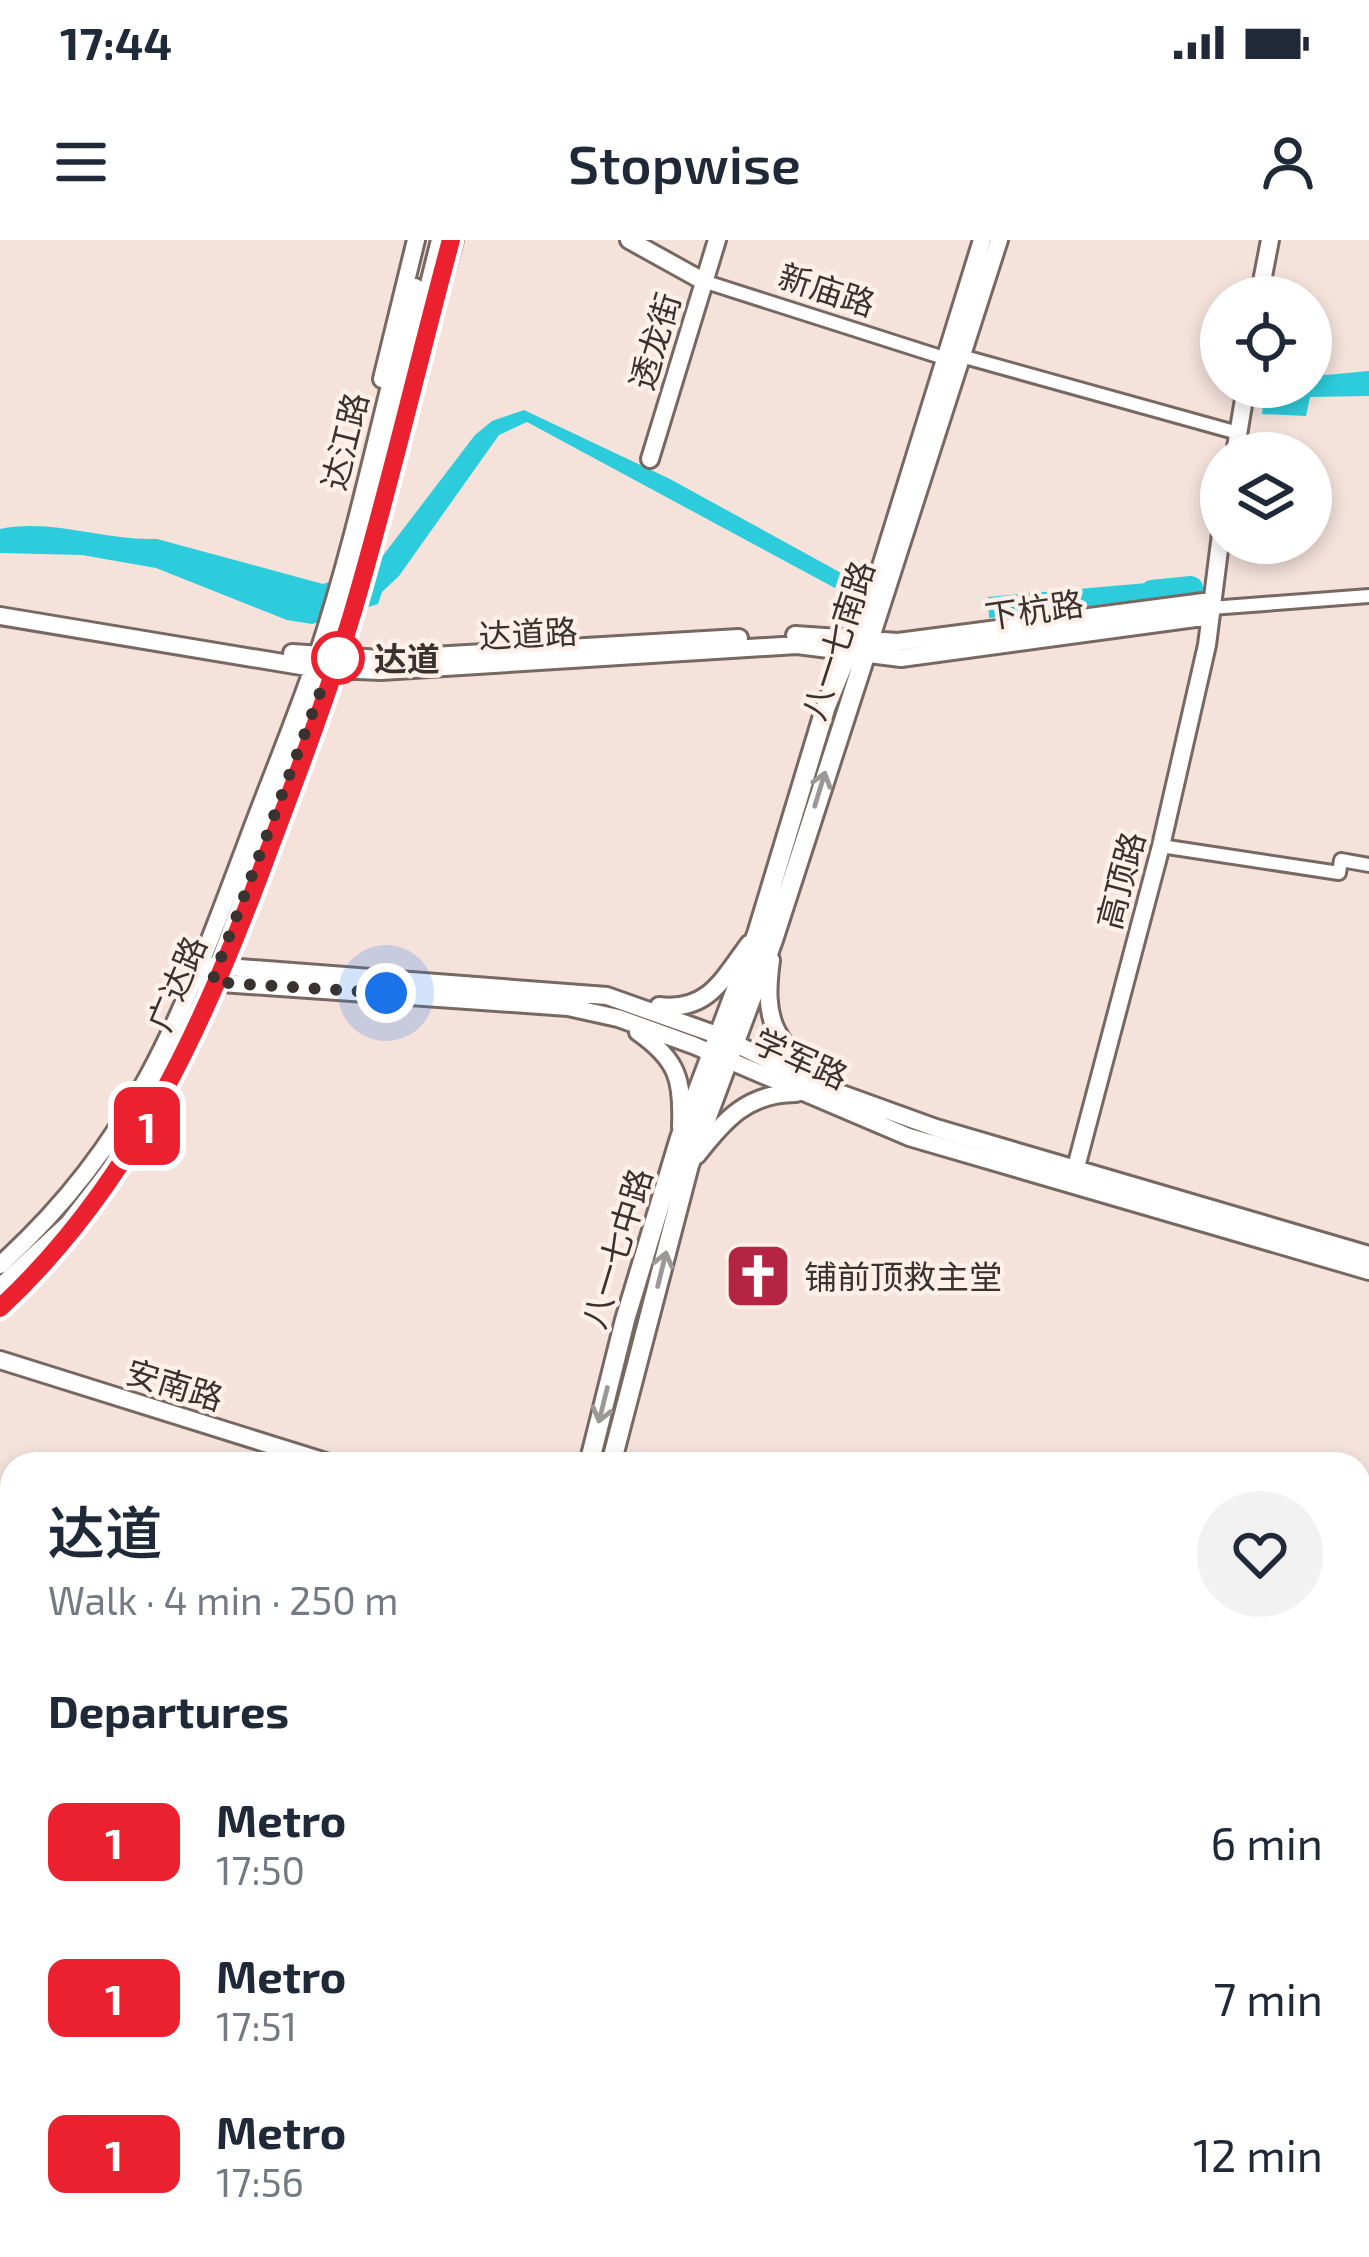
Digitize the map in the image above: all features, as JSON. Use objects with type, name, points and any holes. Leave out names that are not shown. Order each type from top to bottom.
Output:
[{"type":"main road","points":[[384,438],[384,358],[416,240]]},
{"type":"main road","name":"达江路","points":[[323,663],[347,613],[358,572],[428,240]]},
{"type":"main road","name":"达江路","points":[[323,663],[328,619],[440,240]]},
{"type":"main road","points":[[384,438],[418,378],[454,240]]},
{"type":"main road","name":"新庙路","points":[[629,240],[703,281]]},
{"type":"main road","name":"透龙街","points":[[650,460],[717,240]]},
{"type":"main road","name":"八一七南路","points":[[953,357],[982,240]]},
{"type":"main road","name":"八一七南路","points":[[722,1047],[765,937],[953,357],[999,240]]},
{"type":"main road","points":[[1263,276],[1270,240]]},
{"type":"main road","name":"高顶路","points":[[1075,1171],[1161,846],[1217,564]]},
{"type":"main road","name":"达道路","points":[[0,606],[323,663]]},
{"type":"main road","name":"下杭路","points":[[859,648],[901,658],[1211,608]]},
{"type":"main road","name":"达道路","points":[[0,616],[380,671],[797,645],[859,648]]},
{"type":"main road","name":"广达路","points":[[0,1287],[69,1223],[112,1169],[178,1054],[323,663]]},
{"type":"main road","points":[[621,1010],[697,1003],[765,937]]},
{"type":"main road","points":[[765,937],[766,1001],[772,1025],[799,1061],[831,1090]]},
{"type":"main road","name":"广达路","points":[[0,1265],[62,1204],[102,1155],[206,974]]},
{"type":"main road","name":"学军路","points":[[206,974],[621,1010],[953,1134],[1369,1255]]},
{"type":"main road","points":[[621,1010],[676,1069],[682,1102],[680,1138]]},
{"type":"main road","name":"学军路","points":[[722,1047],[802,1093],[909,1137],[1369,1271]]},
{"type":"main road","name":"八一七中路","points":[[592,1452],[625,1320],[680,1138],[722,1047]]},
{"type":"main road","name":"八一七中路","points":[[614,1452],[722,1047]]},
{"type":"main road","points":[[688,1166],[722,1124],[750,1101],[774,1093],[802,1093]]},
{"type":"main road","name":"安南路","points":[[0,1360],[294,1452]]},
{"type":"street","name":"新庙路","points":[[703,281],[953,357],[1234,432]]},
{"type":"street","name":"下杭路","points":[[1211,608],[1369,596]]},
{"type":"street","points":[[1161,846],[1339,873],[1341,860],[1369,865]]},
{"type":"water","points":[[1369,371],[1369,396],[1332,397],[1332,374]]},
{"type":"water","points":[[1263,408],[1308,408],[1306,416],[1262,414]]},
{"type":"water","points":[[524,410],[670,479],[843,574],[835,588],[527,422],[499,435],[399,576],[382,592],[378,604],[312,624],[287,620],[156,568],[82,555],[0,553],[0,529],[39,526],[157,539],[323,584],[375,566],[475,435],[492,421]]},
{"type":"water","points":[[1181,580],[1182,595],[989,618],[988,597]]},
{"type":"waterway","points":[[1152,592],[1191,588]]},
{"type":"metro line","name":"1","points":[[0,1308],[50,1256],[128,1156],[178,1070],[213,996],[352,615],[451,240]]},
{"type":"place","name":"达道","points":[[338,658]]},
{"type":"place","name":"铺前顶救主堂","points":[[758,1276]]},
{"type":"route","points":[[338,658],[333,658],[212,982],[386,993]]}]
